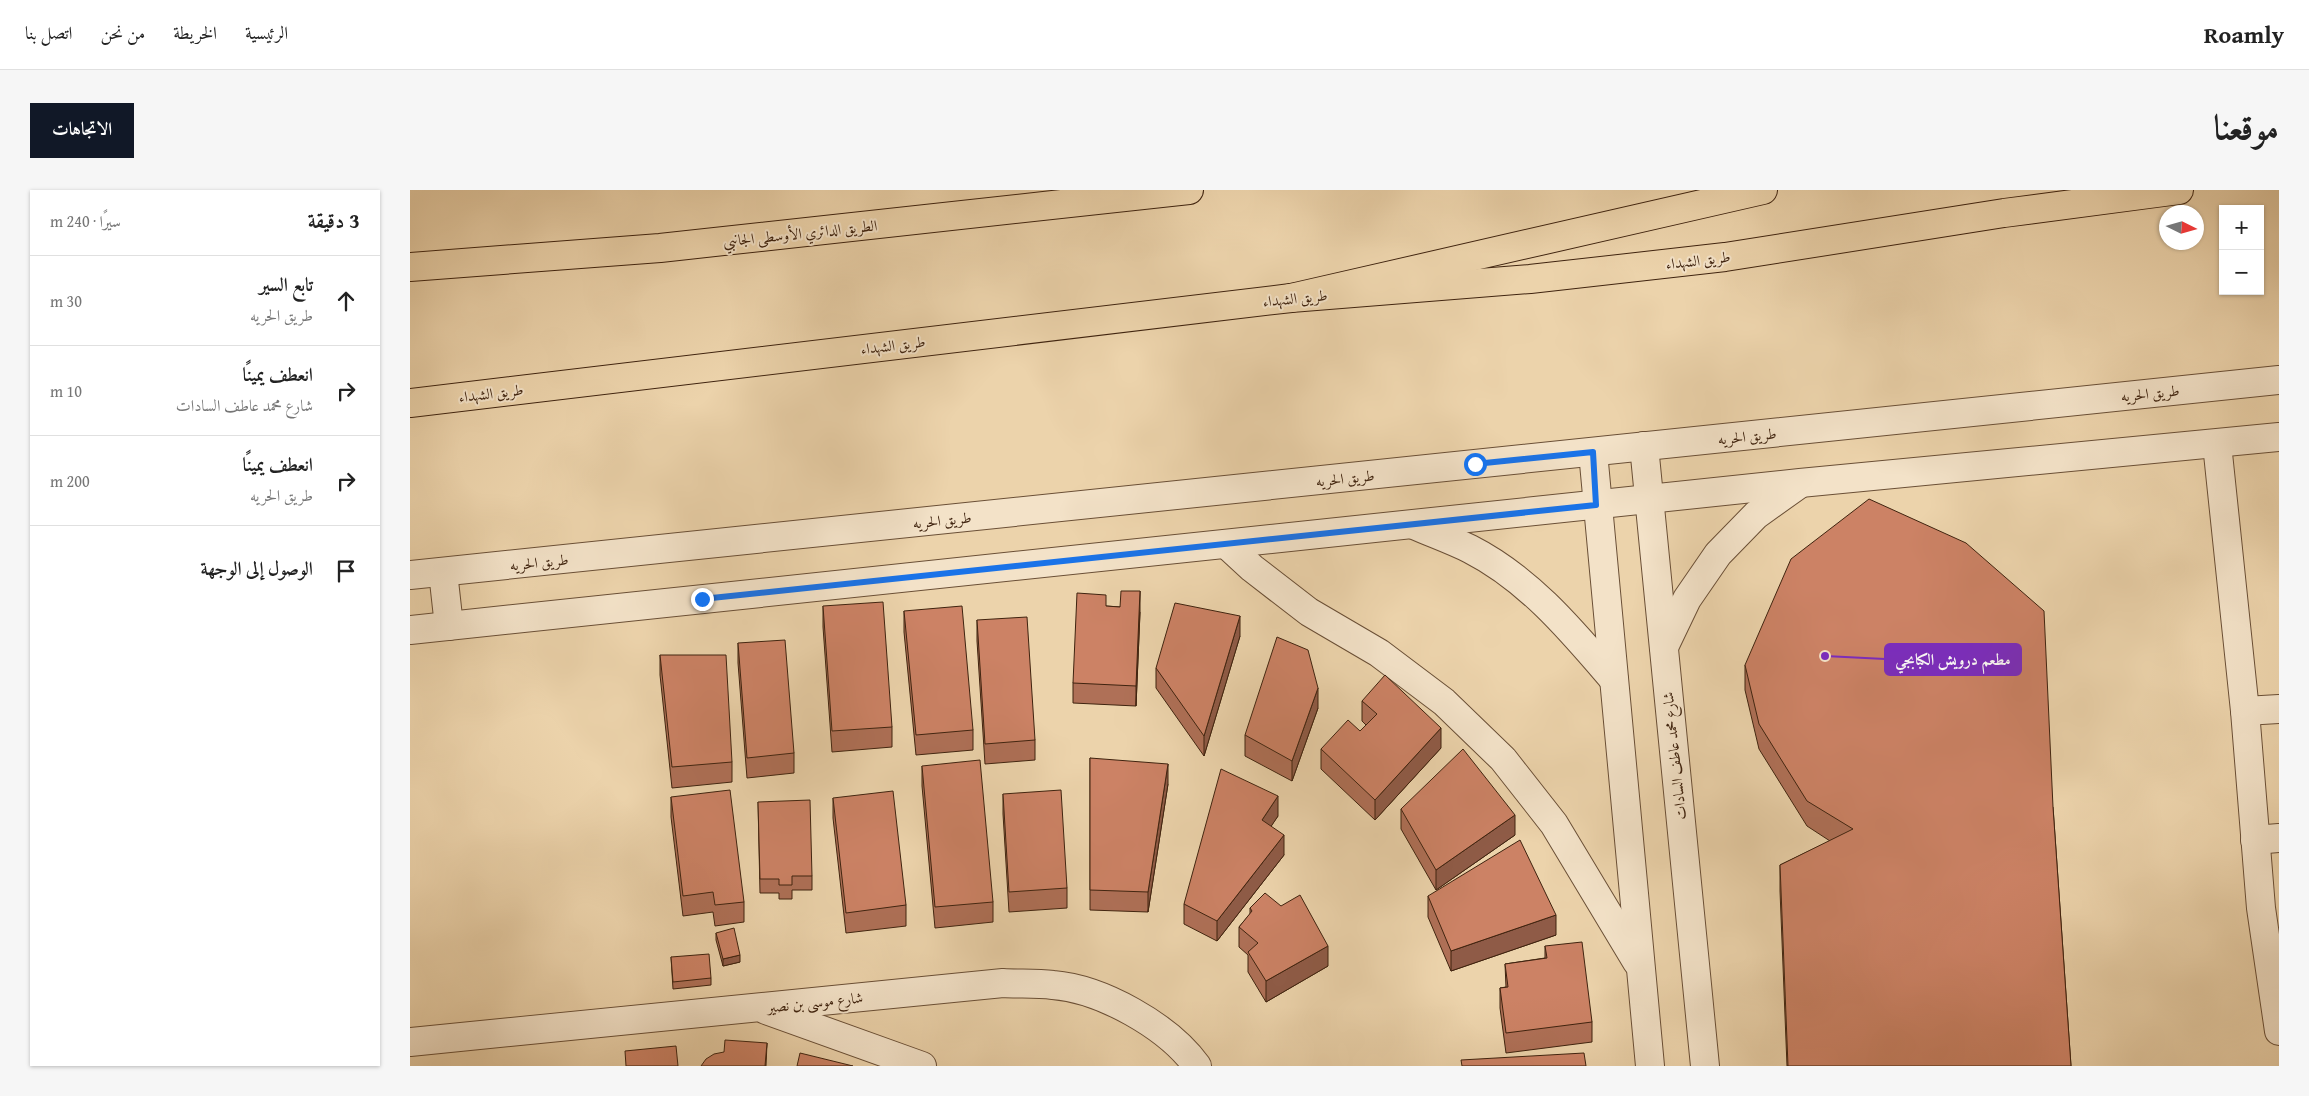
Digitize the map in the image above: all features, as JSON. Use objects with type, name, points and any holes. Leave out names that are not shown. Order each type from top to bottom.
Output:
[{"type":"main road","name":"الطريق الدائري الأوسطى الجانبي","points":[[410,267],[660,248],[1190,190]]},
{"type":"main road","points":[[1292,298],[1763,190]]},
{"type":"main road","name":"طريق الشهداء","points":[[410,403],[1292,298],[1530,279],[1725,257],[2004,213],[2179,190]]},
{"type":"street","name":"طريق الحريه","points":[[410,575],[2279,380]]},
{"type":"street","points":[[410,630],[1800,483],[2279,437]]},
{"type":"street","points":[[2217,444],[2245,711],[2267,839],[2279,1031]]},
{"type":"street","name":"شارع محمد عاطف السادات","points":[[1644,446],[1705,1066]]},
{"type":"street","points":[[1593,452],[1596,505],[1650,1066]]},
{"type":"street","points":[[1664,649],[1687,599],[1718,554],[1756,515],[1800,483]]},
{"type":"street","points":[[1412,524],[1471,550],[1524,585],[1570,629],[1614,680]]},
{"type":"street","points":[[1226,544],[1252,568],[1309,612],[1379,653],[1444,702],[1503,759],[1554,824],[1641,970]]},
{"type":"street","points":[[443,572],[449,626]]},
{"type":"street","points":[[2245,711],[2279,709]]},
{"type":"street","name":"شارع موسى بن نصير","points":[[410,1042],[1003,983],[1054,985],[1104,998],[1150,1022],[1189,1055],[1197,1066]]},
{"type":"street","points":[[758,1007],[922,1066]]},
{"type":"building","points":[[1869,499],[1966,543],[2044,611],[2053,807],[2071,1066],[1788,1066],[1780,865],[1853,829],[1807,801],[1759,724],[1745,665],[1791,559]]},
{"type":"building","points":[[1121,591],[1140,591],[1136,686],[1073,683],[1077,593],[1106,595],[1106,606],[1120,607]]},
{"type":"building","points":[[883,602],[892,727],[832,731],[823,606]]},
{"type":"building","points":[[1175,603],[1240,616],[1204,736],[1156,668]]},
{"type":"building","points":[[962,606],[973,730],[916,735],[904,611]]},
{"type":"building","points":[[1027,617],[1035,740],[985,744],[977,620]]},
{"type":"building","points":[[1277,637],[1308,650],[1318,688],[1292,761],[1245,735]]},
{"type":"building","points":[[785,640],[794,753],[747,758],[738,643]]},
{"type":"building","points":[[660,655],[726,655],[732,762],[672,767]]},
{"type":"building","points":[[1385,675],[1441,728],[1375,800],[1321,749],[1348,720],[1360,731],[1377,714],[1362,701]]},
{"type":"building","points":[[1463,749],[1515,815],[1436,870],[1401,809]]},
{"type":"building","points":[[1090,758],[1168,764],[1148,892],[1090,890]]},
{"type":"building","points":[[980,760],[993,902],[935,907],[922,766]]},
{"type":"building","points":[[1221,769],[1278,796],[1262,820],[1284,835],[1217,921],[1184,904]]},
{"type":"building","points":[[730,790],[744,902],[715,905],[713,892],[683,896],[671,797]]},
{"type":"building","points":[[1061,790],[1067,888],[1009,892],[1003,794]]},
{"type":"building","points":[[893,791],[906,905],[846,913],[833,798]]},
{"type":"building","points":[[810,800],[812,876],[792,876],[792,885],[779,885],[779,879],[760,879],[758,802]]},
{"type":"building","points":[[1520,840],[1556,915],[1451,951],[1428,896]]},
{"type":"building","points":[[1265,893],[1281,906],[1300,895],[1328,946],[1266,981],[1248,952],[1258,943],[1239,927],[1252,911],[1250,908]]},
{"type":"building","points":[[734,928],[740,955],[723,959],[716,933]]},
{"type":"building","points":[[1582,942],[1592,1022],[1506,1033],[1500,988],[1508,987],[1505,964],[1547,958],[1545,946]]},
{"type":"building","points":[[709,954],[711,978],[673,982],[671,957]]},
{"type":"building","points":[[725,1040],[767,1043],[765,1066],[701,1066],[706,1059],[714,1054],[724,1052]]},
{"type":"building","points":[[676,1046],[678,1066],[626,1066],[625,1051]]},
{"type":"building","points":[[800,1053],[853,1066],[797,1066]]},
{"type":"building","points":[[1584,1053],[1586,1066],[1462,1066],[1461,1060]]},
{"type":"place","name":"مطعم درويش الكبابجي","points":[[1825,656]]},
{"type":"route","points":[[702,599],[1596,505],[1593,452],[1475,464]]}]
